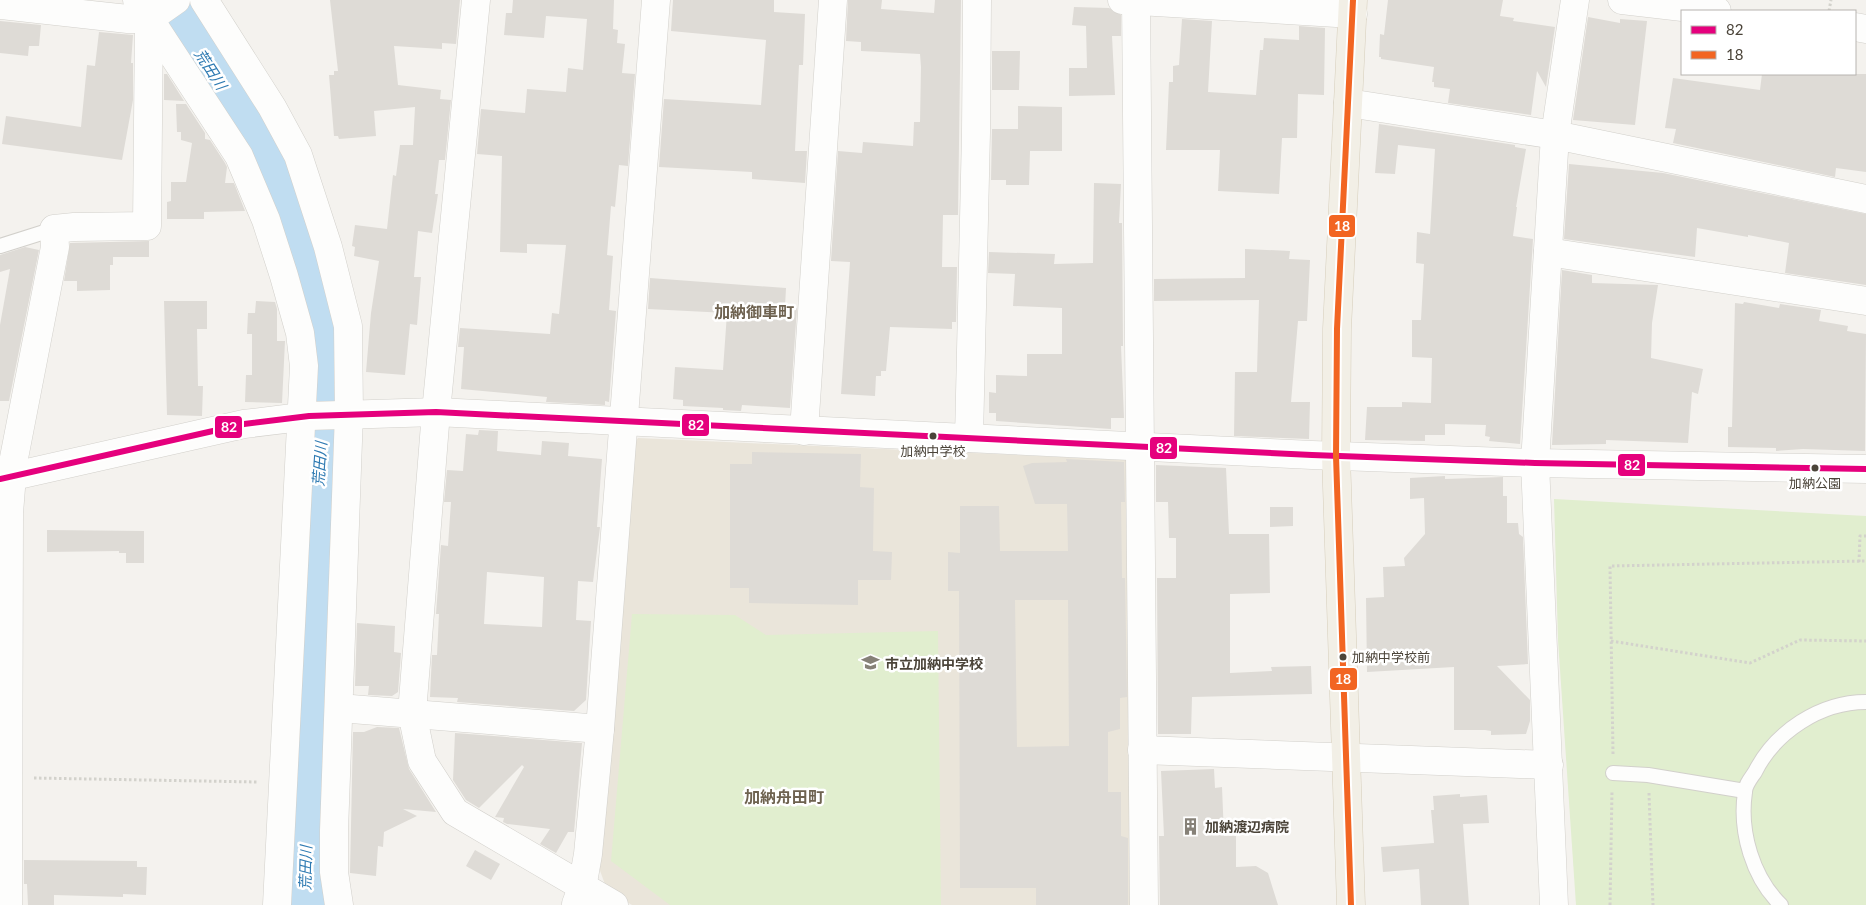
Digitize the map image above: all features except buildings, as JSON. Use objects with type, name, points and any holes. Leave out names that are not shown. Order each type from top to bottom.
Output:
[{"type":"main road","points":[[1351,905],[1336,456],[1337,329],[1353,7]]},
{"type":"street","points":[[204,0],[272,107],[305,173],[328,247],[348,326],[344,414],[339,708],[334,831],[334,872],[339,905]]},
{"type":"street","points":[[476,0],[436,412],[412,713],[422,761],[455,812],[578,896],[614,905]]},
{"type":"street","points":[[578,896],[588,854],[600,729],[656,0]]},
{"type":"street","points":[[804,431],[833,0]]},
{"type":"street","points":[[969,438],[976,132],[976,0]]},
{"type":"street","points":[[1144,905],[1139,448],[1131,0],[1353,7]]},
{"type":"street","points":[[1554,905],[1535,463],[1556,134],[1575,0]]},
{"type":"street","points":[[1622,0],[1708,10]]},
{"type":"street","points":[[0,5],[128,19],[155,8]]},
{"type":"street","points":[[8,905],[9,513],[6,477],[13,463],[56,247],[54,229],[147,226],[155,8]]},
{"type":"street","points":[[155,8],[239,156],[266,220],[300,333],[304,366],[305,416],[277,905]]},
{"type":"street","points":[[1348,103],[1556,134],[1866,199]]},
{"type":"street","points":[[1548,252],[1866,301]]},
{"type":"street","points":[[6,477],[244,424],[305,416],[436,412],[624,420],[1139,448],[1336,456],[1535,463],[1866,469]]},
{"type":"street","points":[[339,708],[600,729]]},
{"type":"street","points":[[1142,750],[1549,765]]},
{"type":"lane","points":[[0,246],[54,229]]},
{"type":"lane","points":[[1781,905],[1770,894],[1754,868],[1745,827],[1745,791],[1764,754],[1794,726],[1827,708],[1866,702]]},
{"type":"lane","points":[[1613,773],[1648,775],[1745,791]]},
{"type":"path","points":[[1860,562],[1860,536],[1866,536]]},
{"type":"path","points":[[1610,905],[1613,773],[1610,566],[1866,562]]},
{"type":"path","points":[[1611,641],[1750,663],[1800,640],[1866,640]]},
{"type":"path","points":[[1648,775],[1653,905]]},
{"type":"path","points":[[8,777],[283,782]]},
{"type":"shaded area","name":"市立加納中学校","points":[[638,438],[1127,460],[1132,905],[632,905],[607,890],[598,865],[630,448]]},
{"type":"green space","name":"加納公園","points":[[1554,499],[1866,516],[1866,905],[1576,905],[1558,640]]},
{"type":"green space","points":[[632,614],[735,615],[766,635],[938,631],[941,905],[670,905],[611,861]]},
{"type":"waterway","name":"荒田川","points":[[167,0],[227,94],[271,170],[302,250],[320,320],[325,378],[311,591],[304,905]]},
{"type":"transit line","name":"18","points":[[1351,905],[1336,456],[1337,329],[1353,0]]},
{"type":"transit line","name":"82","points":[[0,479],[244,424],[309,416],[436,412],[1312,455],[1535,463],[1866,469]]},
{"type":"place","name":"加納中学校","points":[[933,436]]},
{"type":"place","name":"加納公園","points":[[1815,468]]},
{"type":"place","name":"加納中学校前","points":[[1343,657]]},
{"type":"place","name":"市立加納中学校","points":[[871,663]]},
{"type":"place","name":"加納渡辺病院","points":[[1191,826]]},
{"type":"district","name":"加納御車町","points":[[754,311]]},
{"type":"district","name":"加納舟田町","points":[[784,796]]}]
